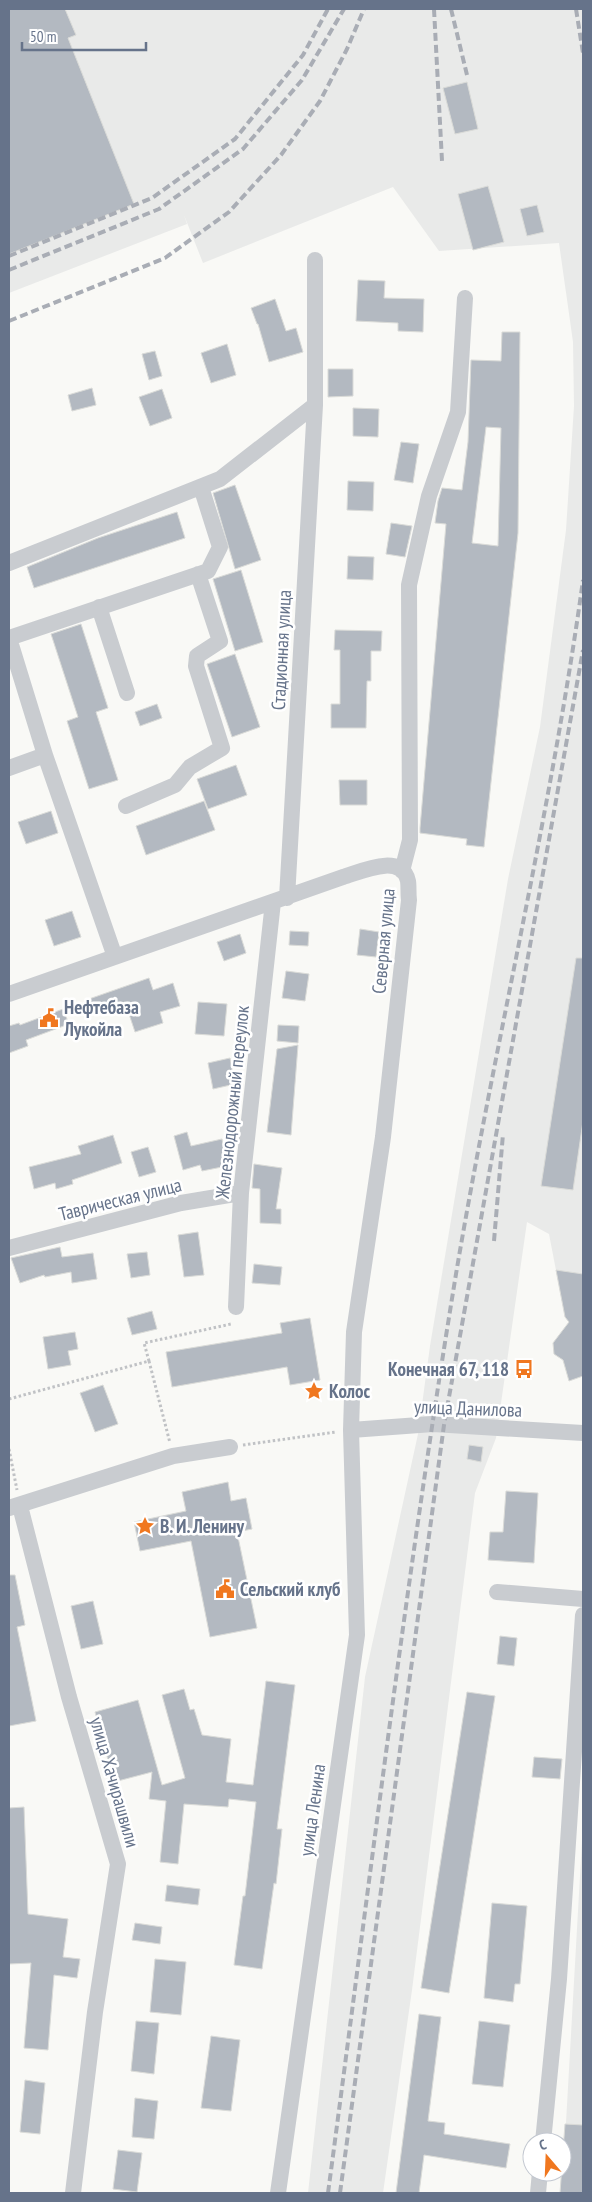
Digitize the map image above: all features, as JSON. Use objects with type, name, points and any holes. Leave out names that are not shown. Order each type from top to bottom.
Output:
[{"type":"street","name":"Стадионная улица","points":[[280,900],[315,405],[315,260]]},
{"type":"street","points":[[402,871],[410,840],[409,584],[430,496],[458,412],[465,298]]},
{"type":"street","points":[[9,563],[220,479],[315,405]]},
{"type":"street","points":[[115,957],[44,755],[9,638],[208,571],[220,547],[201,486]]},
{"type":"street","points":[[126,806],[175,785],[190,766],[222,748],[196,666],[197,656],[220,641],[198,574]]},
{"type":"street","points":[[99,607],[127,693]]},
{"type":"street","points":[[9,768],[44,755]]},
{"type":"street","name":"Северная улица","points":[[9,994],[384,865],[394,866],[402,871],[408,880],[408,900],[383,1137],[354,1332],[351,1430]]},
{"type":"street","name":"Железнодорожный переулок","points":[[236,1307],[241,1193],[280,900]]},
{"type":"street","name":"Таврическая улица","points":[[9,1248],[181,1203],[241,1193]]},
{"type":"street","name":"улица Данилова","points":[[351,1430],[433,1424],[583,1433]]},
{"type":"street","name":"улица Ленина","points":[[278,2193],[357,1635],[351,1430]]},
{"type":"street","points":[[14,1507],[173,1456],[230,1447]]},
{"type":"street","name":"улица Хачирашвили","points":[[14,1507],[118,1864],[95,2012],[73,2193]]},
{"type":"street","points":[[497,1592],[583,1599]]},
{"type":"street","points":[[544,2132],[559,1979],[583,1615]]},
{"type":"path","points":[[173,1456],[144,1343],[231,1324],[236,1307]]},
{"type":"path","points":[[9,1399],[149,1361]]},
{"type":"path","points":[[230,1447],[351,1430]]},
{"type":"path","points":[[9,1449],[14,1507]]},
{"type":"shaded area","points":[[9,9],[583,9],[583,1326],[571,1325],[565,1317],[549,1234],[527,1222],[496,1438],[475,1493],[412,1990],[383,2193],[308,2193],[365,1677],[418,1434],[430,1346],[508,879],[540,727],[566,530],[574,406],[573,342],[559,243],[439,251],[393,187],[203,263],[184,215],[187,224],[9,293]]},
{"type":"shaded area","points":[[583,1823],[583,2193],[562,2193],[563,2182],[572,2182],[572,2132],[565,2132]]},
{"type":"building","points":[[9,9],[65,9],[76,35],[68,38],[134,204],[9,254]]},
{"type":"building","points":[[467,82],[478,129],[455,134],[443,88]]},
{"type":"building","points":[[488,186],[504,242],[473,250],[458,194]]},
{"type":"building","points":[[537,205],[544,232],[527,236],[520,209]]},
{"type":"building","points":[[358,280],[385,281],[384,298],[424,299],[423,332],[398,331],[398,323],[356,321]]},
{"type":"building","points":[[275,299],[286,331],[296,328],[303,352],[269,362],[258,324],[251,308]]},
{"type":"building","points":[[502,332],[520,332],[518,533],[484,847],[466,845],[467,839],[420,833],[420,828],[446,524],[435,523],[438,501],[442,488],[462,490],[468,442],[471,360],[501,361]],"holes":[[[486,427],[501,428],[498,546],[472,543]]]},
{"type":"building","points":[[227,344],[236,375],[211,383],[201,353]]},
{"type":"building","points":[[155,351],[162,376],[149,380],[142,354]]},
{"type":"building","points":[[328,369],[353,369],[353,396],[328,397]]},
{"type":"building","points":[[92,388],[96,405],[72,411],[68,395]]},
{"type":"building","points":[[162,389],[172,418],[150,426],[139,397]]},
{"type":"building","points":[[353,408],[379,409],[378,437],[353,436]]},
{"type":"building","points":[[401,442],[419,444],[413,483],[394,480]]},
{"type":"building","points":[[348,481],[374,482],[373,511],[347,510]]},
{"type":"building","points":[[235,485],[261,560],[235,569],[213,493]]},
{"type":"building","points":[[177,512],[185,538],[34,588],[27,567],[98,538]]},
{"type":"building","points":[[391,523],[412,526],[405,557],[386,554]]},
{"type":"building","points":[[348,556],[374,557],[373,580],[347,579]]},
{"type":"building","points":[[241,570],[263,642],[235,651],[213,579]]},
{"type":"building","points":[[81,624],[108,708],[96,712],[118,780],[89,789],[67,721],[78,717],[51,634]]},
{"type":"building","points":[[335,630],[382,631],[381,651],[371,651],[371,681],[367,681],[366,728],[331,728],[331,704],[340,704],[340,650],[334,650]]},
{"type":"building","points":[[235,654],[260,727],[232,737],[207,664]]},
{"type":"building","points":[[157,704],[162,718],[140,726],[135,712]]},
{"type":"building","points":[[236,765],[247,795],[208,809],[197,779]]},
{"type":"building","points":[[339,780],[367,780],[367,805],[340,805]]},
{"type":"building","points":[[204,801],[215,830],[146,855],[136,826]]},
{"type":"building","points":[[51,811],[58,833],[26,844],[18,822]]},
{"type":"building","points":[[72,911],[81,937],[54,946],[45,920]]},
{"type":"building","points":[[360,929],[379,932],[376,957],[357,955]]},
{"type":"building","points":[[290,931],[309,932],[308,946],[289,945]]},
{"type":"building","points":[[240,934],[246,953],[224,961],[217,942]]},
{"type":"building","points":[[576,958],[583,958],[583,1121],[573,1190],[541,1186]]},
{"type":"building","points":[[286,971],[309,974],[305,1001],[282,998]]},
{"type":"building","points":[[149,978],[153,990],[173,983],[180,1006],[160,1012],[163,1023],[135,1032],[125,1002],[93,1013],[89,999]]},
{"type":"building","points":[[198,1002],[227,1004],[224,1036],[195,1034]]},
{"type":"building","points":[[63,1009],[69,1024],[26,1040],[28,1046],[9,1053],[9,1026],[19,1023],[20,1025]]},
{"type":"building","points":[[278,1025],[299,1026],[298,1043],[277,1041]]},
{"type":"building","points":[[298,1045],[291,1135],[267,1132],[277,1049]]},
{"type":"building","points":[[230,1058],[235,1084],[213,1089],[208,1063]]},
{"type":"building","points":[[187,1132],[191,1146],[222,1139],[227,1166],[202,1171],[200,1165],[183,1170],[174,1136]]},
{"type":"building","points":[[113,1135],[122,1163],[72,1180],[73,1184],[56,1189],[55,1183],[34,1189],[29,1167],[81,1154],[78,1146]]},
{"type":"building","points":[[148,1147],[156,1172],[139,1177],[131,1152]]},
{"type":"building","points":[[254,1164],[282,1168],[276,1209],[281,1209],[281,1224],[260,1223],[260,1189],[252,1188]]},
{"type":"building","points":[[198,1232],[204,1275],[184,1277],[178,1235]]},
{"type":"building","points":[[60,1247],[62,1257],[93,1253],[97,1279],[72,1283],[71,1272],[45,1277],[44,1275],[20,1283],[11,1258]]},
{"type":"building","points":[[147,1252],[150,1275],[131,1278],[127,1254]]},
{"type":"building","points":[[254,1264],[282,1267],[280,1285],[252,1283]]},
{"type":"building","points":[[556,1270],[583,1274],[583,1376],[569,1381],[563,1360],[554,1354],[553,1343],[569,1322],[565,1317]]},
{"type":"building","points":[[152,1311],[157,1329],[132,1335],[127,1318]]},
{"type":"building","points":[[310,1318],[320,1380],[290,1385],[287,1367],[172,1387],[166,1352],[282,1333],[280,1323]]},
{"type":"building","points":[[75,1332],[78,1349],[68,1351],[71,1365],[48,1369],[43,1337]]},
{"type":"building","points":[[103,1385],[118,1424],[95,1432],[80,1393]]},
{"type":"building","points":[[469,1445],[483,1447],[481,1462],[467,1459]]},
{"type":"building","name":"Сельский клуб","points":[[228,1482],[231,1501],[246,1498],[252,1529],[237,1532],[257,1628],[210,1637],[191,1541],[140,1551],[134,1522],[186,1511],[182,1492]]},
{"type":"building","points":[[506,1491],[538,1493],[534,1563],[488,1560],[490,1532],[503,1532]]},
{"type":"building","points":[[9,1575],[15,1575],[25,1625],[17,1627],[36,1721],[9,1726]]},
{"type":"building","points":[[93,1601],[103,1644],[81,1649],[71,1606]]},
{"type":"building","points":[[500,1636],[517,1638],[514,1666],[497,1664]]},
{"type":"building","points":[[266,1681],[295,1685],[277,1829],[282,1829],[276,1884],[274,1883],[262,1969],[234,1965],[243,1896],[245,1896],[256,1802],[229,1799],[228,1807],[184,1804],[178,1864],[160,1862],[166,1801],[149,1799],[152,1772],[114,1782],[95,1712],[138,1700],[162,1785],[185,1778],[162,1695],[184,1689],[190,1710],[194,1709],[202,1735],[231,1739],[226,1782],[253,1785]]},
{"type":"building","points":[[467,1692],[495,1696],[449,1993],[421,1988]]},
{"type":"building","points":[[534,1757],[562,1759],[560,1779],[532,1777]]},
{"type":"building","points":[[24,1807],[28,1914],[68,1919],[63,1957],[80,1959],[77,1978],[54,1975],[48,2050],[24,2048],[31,1963],[9,1964],[9,1808]]},
{"type":"building","points":[[167,1885],[200,1889],[198,1905],[165,1901]]},
{"type":"building","points":[[492,1903],[527,1906],[520,1984],[515,1984],[513,2002],[484,1998]]},
{"type":"building","points":[[135,1923],[162,1927],[160,1944],[132,1940]]},
{"type":"building","points":[[155,1959],[186,1962],[181,2015],[150,2012]]},
{"type":"building","points":[[419,2014],[441,2017],[428,2121],[445,2123],[444,2134],[510,2144],[506,2168],[424,2155],[419,2193],[396,2193]]},
{"type":"building","points":[[136,2021],[159,2023],[154,2074],[131,2071]]},
{"type":"building","points":[[479,2021],[510,2025],[503,2087],[472,2084]]},
{"type":"building","points":[[211,2036],[240,2040],[231,2111],[201,2108]]},
{"type":"building","points":[[25,2080],[45,2083],[40,2134],[20,2132]]},
{"type":"building","points":[[135,2098],[158,2101],[154,2139],[132,2137]]},
{"type":"building","points":[[565,2124],[583,2125],[583,2193],[560,2193],[561,2182],[572,2182],[572,2132],[564,2132]]},
{"type":"building","points":[[118,2150],[142,2153],[137,2192],[113,2189]]},
{"type":"railway","points":[[9,256],[152,198],[235,139],[303,55],[328,9]]},
{"type":"railway","points":[[9,270],[159,209],[243,149],[302,80],[344,9]]},
{"type":"railway","points":[[9,321],[165,258],[229,212],[281,155],[320,101],[347,49],[364,9]]},
{"type":"railway","points":[[434,9],[442,161]]},
{"type":"railway","points":[[451,9],[467,75]]},
{"type":"railway","points":[[576,9],[583,53]]},
{"type":"railway","points":[[328,2193],[421,1503],[456,1274],[471,1187],[555,754],[583,580]]},
{"type":"railway","points":[[340,2193],[444,1425],[583,650]]},
{"type":"railway","points":[[494,1241],[503,1134]]},
{"type":"place","name":"Нефтебаза Лукойла","points":[[49,1018]]},
{"type":"place","name":"Конечная 67, 118","points":[[524,1369]]},
{"type":"place","name":"Колос","points":[[314,1391]]},
{"type":"place","name":"В. И. Ленину","points":[[145,1526]]},
{"type":"place","name":"Сельский клуб","points":[[225,1589]]}]
